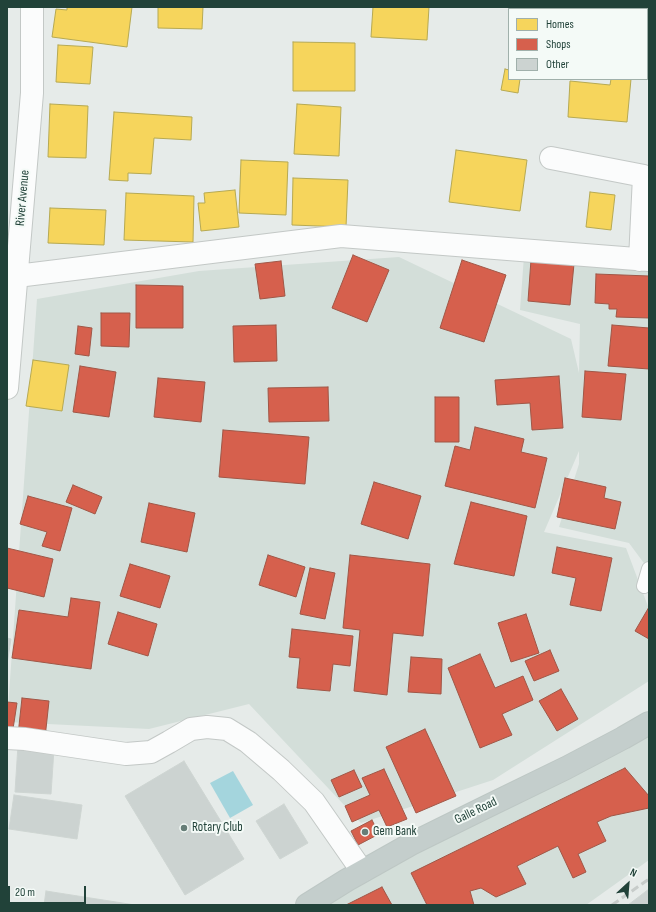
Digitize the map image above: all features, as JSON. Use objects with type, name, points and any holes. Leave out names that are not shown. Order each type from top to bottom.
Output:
[{"type":"highway","name":"Galle Road","points":[[307,905],[362,871],[418,841],[566,768],[649,724]]},
{"type":"street","name":"River Avenue","points":[[7,388],[32,92],[32,7]]},
{"type":"street","points":[[17,276],[341,236],[645,260],[644,176],[551,158]]},
{"type":"street","points":[[7,738],[32,740],[126,754],[151,752],[191,729],[207,727],[227,730],[248,742],[281,770],[314,802],[362,871]]},
{"type":"lane","points":[[644,586],[649,569]]},
{"type":"shaded area","points":[[524,256],[649,271],[649,570],[629,543],[559,527],[579,464],[579,451],[544,532],[626,548],[649,609],[649,681],[493,780],[361,823],[249,704],[149,729],[7,722],[37,299],[199,271],[399,257],[571,339],[579,373],[580,324],[520,310]]},
{"type":"shaded area","points":[[649,721],[649,860],[586,905],[323,905]]},
{"type":"water","points":[[233,771],[253,805],[230,818],[210,783]]},
{"type":"building: Homes","points":[[67,7],[132,7],[127,47],[52,37],[56,9],[67,10]]},
{"type":"building: Homes","points":[[158,7],[203,7],[202,29],[158,28]]},
{"type":"building: Homes","points":[[373,7],[429,7],[427,40],[371,37]]},
{"type":"building: Homes","points":[[535,7],[599,7],[599,8]]},
{"type":"building: Homes","points":[[293,42],[355,43],[355,91],[293,91]]},
{"type":"building: Homes","points":[[58,45],[93,47],[90,84],[56,82]]},
{"type":"building: Homes","points":[[505,69],[508,70],[508,80],[520,80],[518,93],[501,90]]},
{"type":"building: Homes","points":[[611,80],[631,80],[627,122],[568,117],[570,81],[610,85]]},
{"type":"building: Homes","points":[[50,104],[88,106],[86,158],[48,157]]},
{"type":"building: Homes","points":[[297,104],[341,107],[339,156],[294,154]]},
{"type":"building: Homes","points":[[114,112],[192,117],[191,140],[154,138],[151,174],[128,173],[128,181],[109,180]]},
{"type":"building: Homes","points":[[456,150],[527,160],[520,211],[449,202]]},
{"type":"building: Homes","points":[[241,160],[288,162],[286,215],[239,213]]},
{"type":"building: Homes","points":[[293,178],[348,180],[346,227],[292,225]]},
{"type":"building: Homes","points":[[235,190],[239,227],[201,231],[198,203],[205,203],[204,193]]},
{"type":"building: Homes","points":[[590,192],[615,195],[611,230],[586,227]]},
{"type":"building: Homes","points":[[126,193],[194,196],[193,242],[124,240]]},
{"type":"building: Homes","points":[[50,208],[106,210],[104,245],[48,243]]},
{"type":"building: Homes","points":[[33,360],[69,365],[62,411],[26,406]]},
{"type":"building: Shops","points":[[353,255],[389,270],[367,322],[332,308]]},
{"type":"building: Shops","points":[[462,260],[506,275],[484,342],[440,328]]},
{"type":"building: Shops","points":[[531,260],[574,264],[570,305],[528,301]]},
{"type":"building: Shops","points":[[281,261],[285,296],[260,299],[255,264]]},
{"type":"building: Shops","points":[[596,274],[649,276],[649,318],[616,317],[617,309],[609,309],[609,304],[595,303]]},
{"type":"building: Shops","points":[[136,285],[183,286],[183,328],[136,328]]},
{"type":"building: Shops","points":[[101,313],[130,313],[129,347],[101,346]]},
{"type":"building: Shops","points":[[276,325],[277,361],[234,362],[233,326]]},
{"type":"building: Shops","points":[[612,325],[649,328],[649,369],[608,366]]},
{"type":"building: Shops","points":[[78,326],[92,328],[89,356],[75,354]]},
{"type":"building: Shops","points":[[80,366],[116,372],[109,417],[73,412]]},
{"type":"building: Shops","points":[[585,371],[626,374],[621,420],[582,417]]},
{"type":"building: Shops","points":[[559,376],[563,428],[532,430],[530,403],[497,405],[495,380]]},
{"type":"building: Shops","points":[[158,378],[205,382],[201,422],[154,417]]},
{"type":"building: Shops","points":[[328,387],[329,421],[269,422],[268,388]]},
{"type":"building: Shops","points":[[435,397],[459,397],[459,442],[435,442]]},
{"type":"building: Shops","points":[[475,427],[524,439],[521,452],[547,458],[535,508],[445,486],[455,446],[470,450]]},
{"type":"building: Shops","points":[[223,430],[309,437],[305,484],[219,477]]},
{"type":"building: Shops","points":[[565,478],[606,487],[604,498],[621,502],[615,529],[557,517]]},
{"type":"building: Shops","points":[[374,482],[421,496],[408,539],[361,524]]},
{"type":"building: Shops","points":[[73,485],[102,497],[95,514],[66,502]]},
{"type":"building: Shops","points":[[28,496],[72,508],[60,551],[42,546],[47,532],[20,524]]},
{"type":"building: Shops","points":[[471,502],[527,516],[514,576],[454,564]]},
{"type":"building: Shops","points":[[149,503],[195,513],[187,552],[141,542]]},
{"type":"building: Shops","points":[[557,547],[612,558],[601,611],[570,605],[576,578],[552,573]]},
{"type":"building: Shops","points":[[7,548],[53,559],[44,597],[7,588]]},
{"type":"building: Shops","points":[[268,555],[305,567],[296,597],[259,585]]},
{"type":"building: Shops","points":[[350,555],[430,564],[423,636],[393,633],[387,695],[354,691],[360,630],[343,628]]},
{"type":"building: Shops","points":[[130,564],[170,576],[160,608],[120,596]]},
{"type":"building: Shops","points":[[310,568],[335,573],[325,619],[300,614]]},
{"type":"building: Shops","points":[[71,598],[100,602],[91,669],[12,658],[19,610],[68,617]]},
{"type":"building: Shops","points":[[649,607],[649,639],[635,631]]},
{"type":"building: Shops","points":[[118,612],[157,624],[148,656],[108,644]]},
{"type":"building: Shops","points":[[526,614],[539,653],[511,662],[498,623]]},
{"type":"building: Shops","points":[[292,629],[353,636],[350,666],[333,664],[330,691],[297,688],[300,658],[289,657]]},
{"type":"building: Shops","points":[[550,650],[559,671],[534,681],[525,661]]},
{"type":"building: Shops","points":[[480,654],[495,688],[523,676],[533,700],[502,714],[512,735],[480,748],[448,668]]},
{"type":"building: Shops","points":[[411,657],[442,659],[441,694],[408,692]]},
{"type":"building: Shops","points":[[561,689],[578,719],[557,731],[539,701]]},
{"type":"building: Shops","points":[[22,698],[49,701],[45,738],[18,735]]},
{"type":"building: Shops","points":[[7,702],[17,703],[13,729],[7,728]]},
{"type":"building: Shops","points":[[425,729],[456,796],[416,813],[386,747]]},
{"type":"building: Shops","points":[[625,768],[649,796],[649,808],[611,816],[597,822],[606,841],[578,854],[586,872],[573,878],[558,846],[517,866],[526,884],[496,897],[481,888],[470,891],[474,905],[427,905],[411,873]]},
{"type":"building: Shops","points":[[384,769],[407,819],[387,827],[379,810],[352,822],[345,806],[370,795],[362,778]]},
{"type":"building: Shops","points":[[354,770],[362,787],[339,797],[331,780]]},
{"type":"building: Shops","name":"Gem Bank","points":[[372,820],[379,834],[358,845],[351,831]]},
{"type":"building: Shops","points":[[382,887],[392,905],[346,905]]},
{"type":"building: Other","points":[[7,638],[11,639],[7,664]]},
{"type":"building: Other","points":[[18,745],[54,749],[51,794],[15,792]]},
{"type":"building: Other","name":"Rotary Club","points":[[184,761],[244,859],[185,895],[125,796]]},
{"type":"building: Other","points":[[14,795],[82,805],[77,839],[9,829]]},
{"type":"building: Other","points":[[284,804],[308,843],[280,859],[256,821]]},
{"type":"building: Other","points":[[649,889],[649,905],[628,905]]},
{"type":"building: Other","points":[[46,891],[135,905],[44,905]]},
{"type":"railway","points":[[612,905],[649,879]]},
{"type":"place","name":"Rotary Club","points":[[184,828]]},
{"type":"place","name":"Gem Bank","points":[[365,832]]}]
